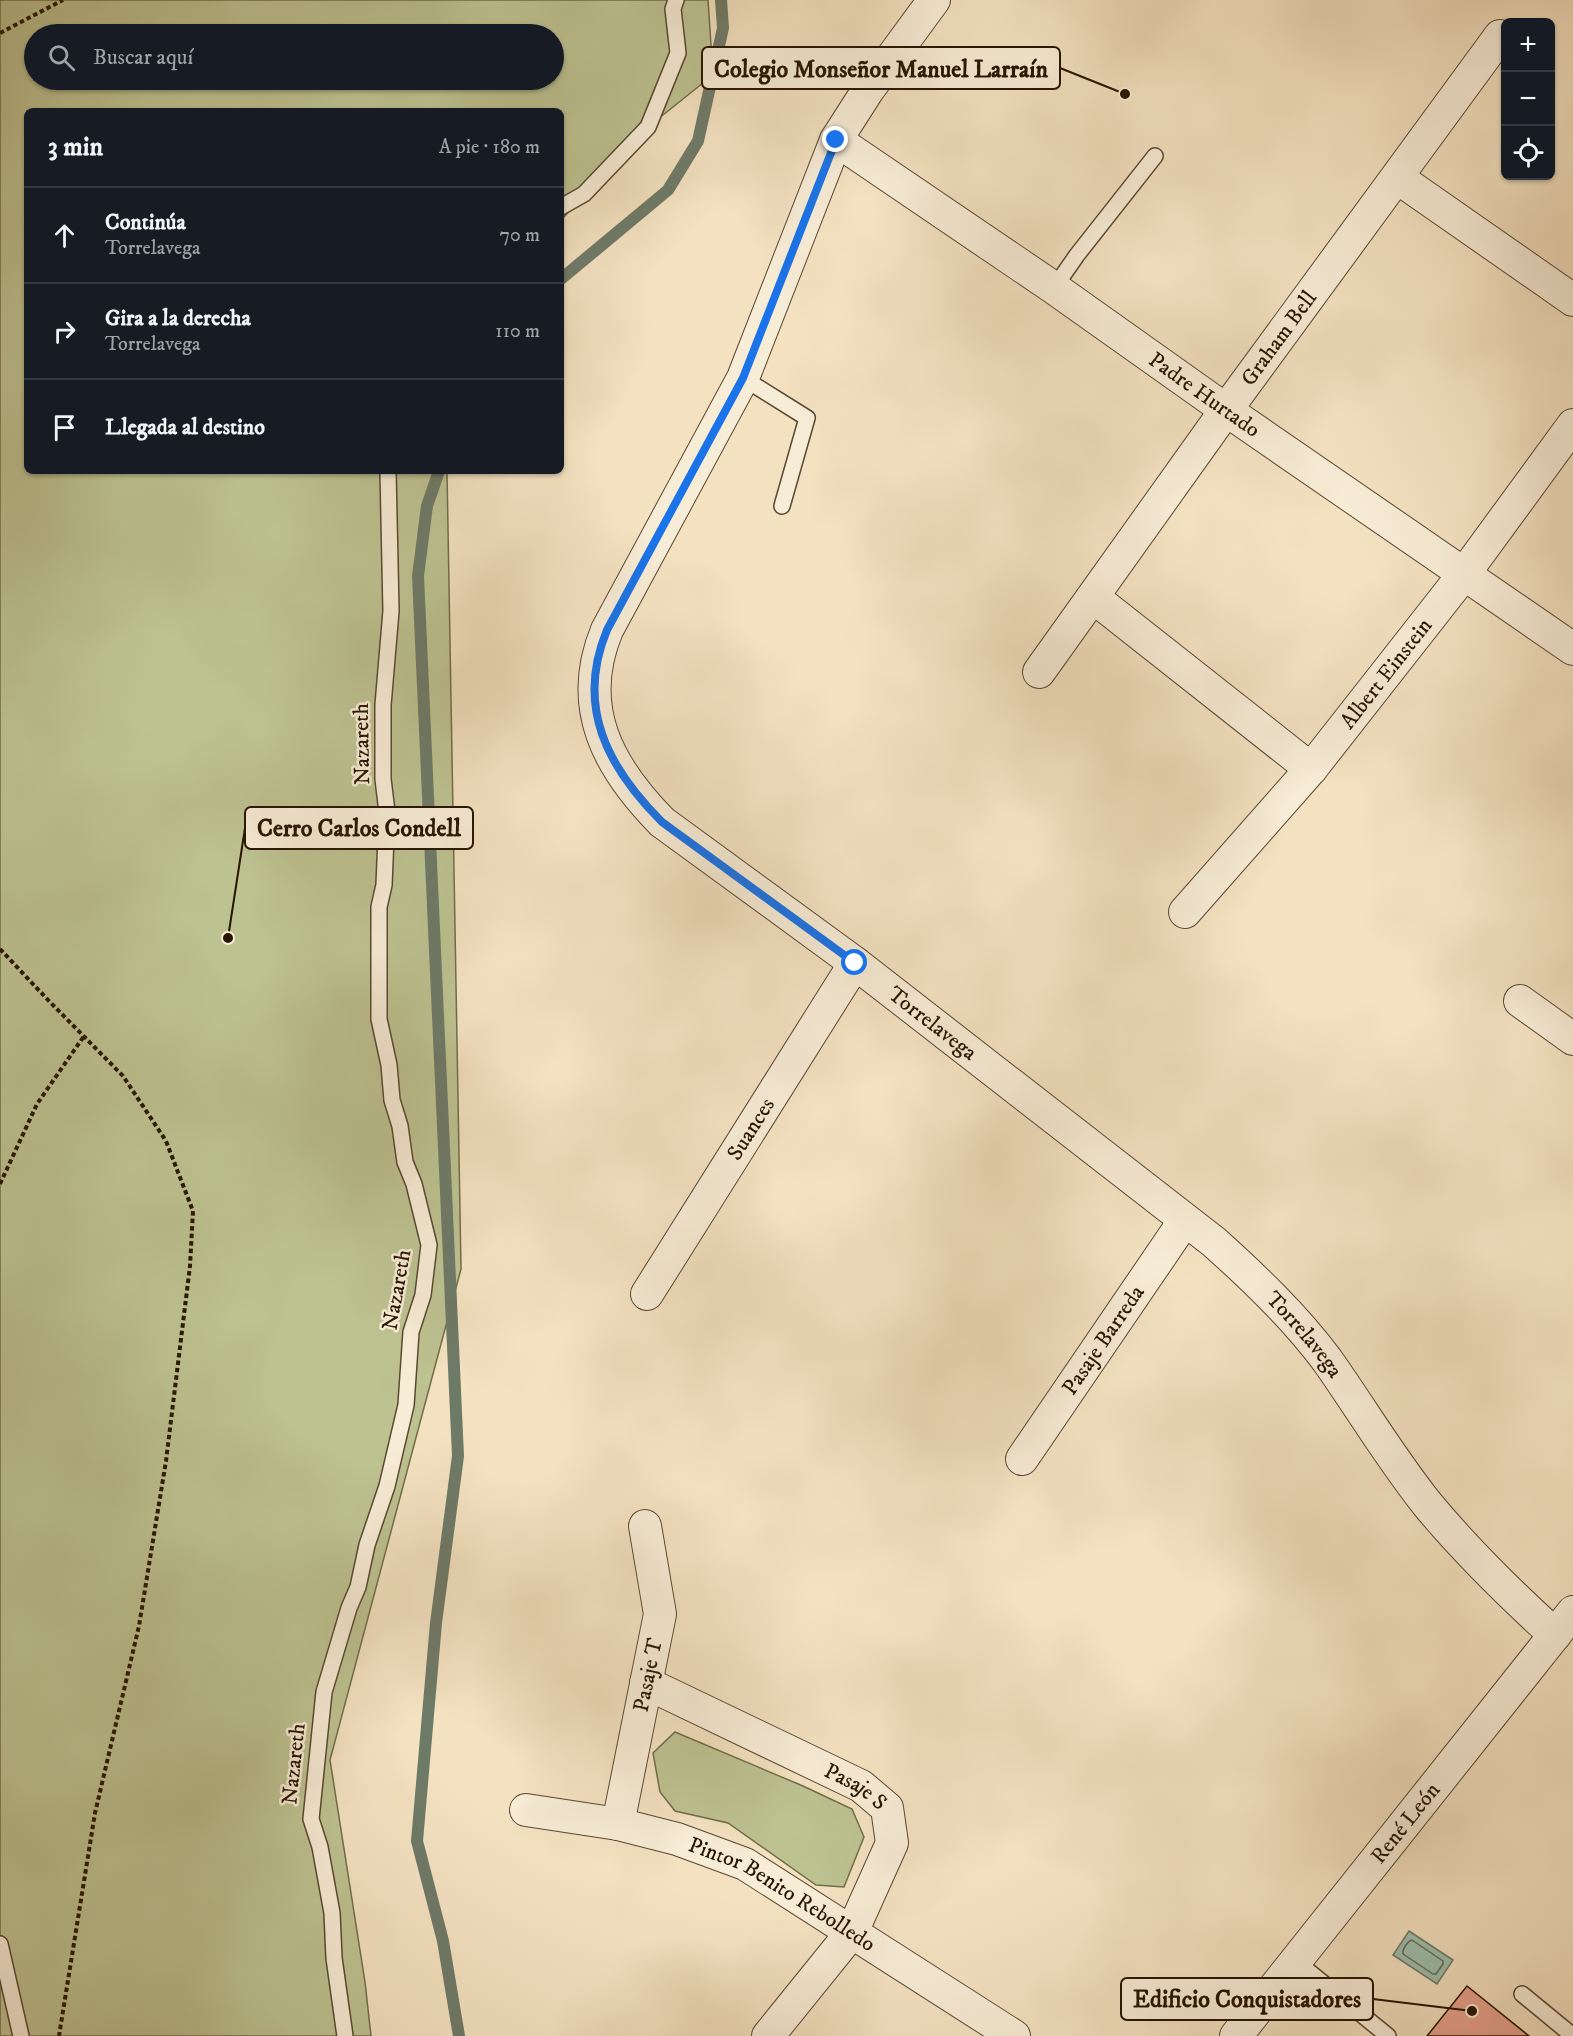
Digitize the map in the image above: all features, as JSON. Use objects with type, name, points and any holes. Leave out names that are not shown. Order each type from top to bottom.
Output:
[{"type":"street","name":"Torrelavega","points":[[934,0],[868,90],[836,140],[743,378],[599,648],[593,687],[595,710],[610,754],[640,800],[662,822],[855,963],[1241,1266],[1286,1311],[1326,1359],[1427,1504],[1462,1544],[1506,1590],[1564,1623]]},
{"type":"street","name":"Graham Bell","points":[[1039,672],[1226,410],[1500,36]]},
{"type":"street","name":"Padre Hurtado","points":[[836,140],[1054,288],[1226,410],[1573,649]]},
{"type":"street","points":[[1398,178],[1573,300]]},
{"type":"street","name":"Albert Einstein","points":[[1185,912],[1311,769],[1464,574],[1573,425]]},
{"type":"street","points":[[1093,597],[1311,769]]},
{"type":"street","name":"Suances","points":[[646,1294],[855,963]]},
{"type":"street","points":[[1520,1000],[1573,1039]]},
{"type":"street","name":"Pasaje Barreda","points":[[1022,1459],[1185,1220]]},
{"type":"street","name":"Pasaje T","points":[[618,1824],[660,1614],[645,1526]]},
{"type":"street","name":"René León","points":[[1236,2036],[1564,1623]]},
{"type":"street","name":"Pasaje S","points":[[646,1683],[861,1786],[887,1808],[892,1843],[852,1932],[768,2036]]},
{"type":"street","name":"Pintor Benito Rebolledo","points":[[526,1810],[618,1824],[676,1839],[746,1864],[1014,2036]]},
{"type":"lane","points":[[564,205],[584,194],[648,127],[678,53],[673,9],[676,0]]},
{"type":"lane","points":[[1054,288],[1155,156]]},
{"type":"lane","points":[[743,378],[807,418],[782,506]]},
{"type":"lane","name":"Nazareth","points":[[345,2036],[334,1958],[332,1913],[320,1847],[311,1819],[324,1692],[346,1618],[358,1587],[367,1545],[387,1486],[406,1405],[411,1332],[423,1295],[429,1245],[414,1184],[405,1162],[379,1019],[379,907],[384,885],[387,812],[383,705],[391,611],[388,474]]},
{"type":"lane","points":[[0,1944],[21,2036]]},
{"type":"lane","points":[[1296,1961],[1388,2036]]},
{"type":"lane","points":[[1522,1994],[1573,2036]]},
{"type":"path","points":[[0,33],[63,0]]},
{"type":"path","points":[[0,949],[123,1076],[166,1141],[193,1211],[190,1266],[166,1461],[138,1626],[95,1813],[59,2036]]},
{"type":"path","points":[[0,1184],[37,1104],[84,1036]]},
{"type":"shaded area","points":[[0,0],[708,0],[713,75],[648,127],[564,217],[564,108],[24,108],[24,474],[447,474],[461,1269],[330,1760],[365,1982],[371,2036],[0,2036]]},
{"type":"shaded area","points":[[675,1732],[852,1809],[864,1837],[844,1887],[816,1885],[728,1823],[675,1811],[660,1792],[653,1753]]},
{"type":"water","points":[[1409,1931],[1453,1960],[1437,1984],[1393,1955]]},
{"type":"building","points":[[1467,1986],[1529,2036],[1427,2036]]},
{"type":"waterway","points":[[564,277],[668,190],[698,141],[723,28],[721,0]]},
{"type":"waterway","points":[[438,474],[427,506],[418,576],[458,1456],[436,1623],[417,1841],[443,1941],[459,2036]]},
{"type":"place","name":"Colegio Monseñor Manuel Larraín","points":[[1125,94]]},
{"type":"place","name":"Cerro Carlos Condell","points":[[228,938]]},
{"type":"place","name":"Edificio Conquistadores","points":[[1472,2011]]},
{"type":"route","points":[[836,140],[743,378],[607,630],[599,648],[593,687],[595,710],[610,754],[640,800],[662,822],[855,963]]}]
